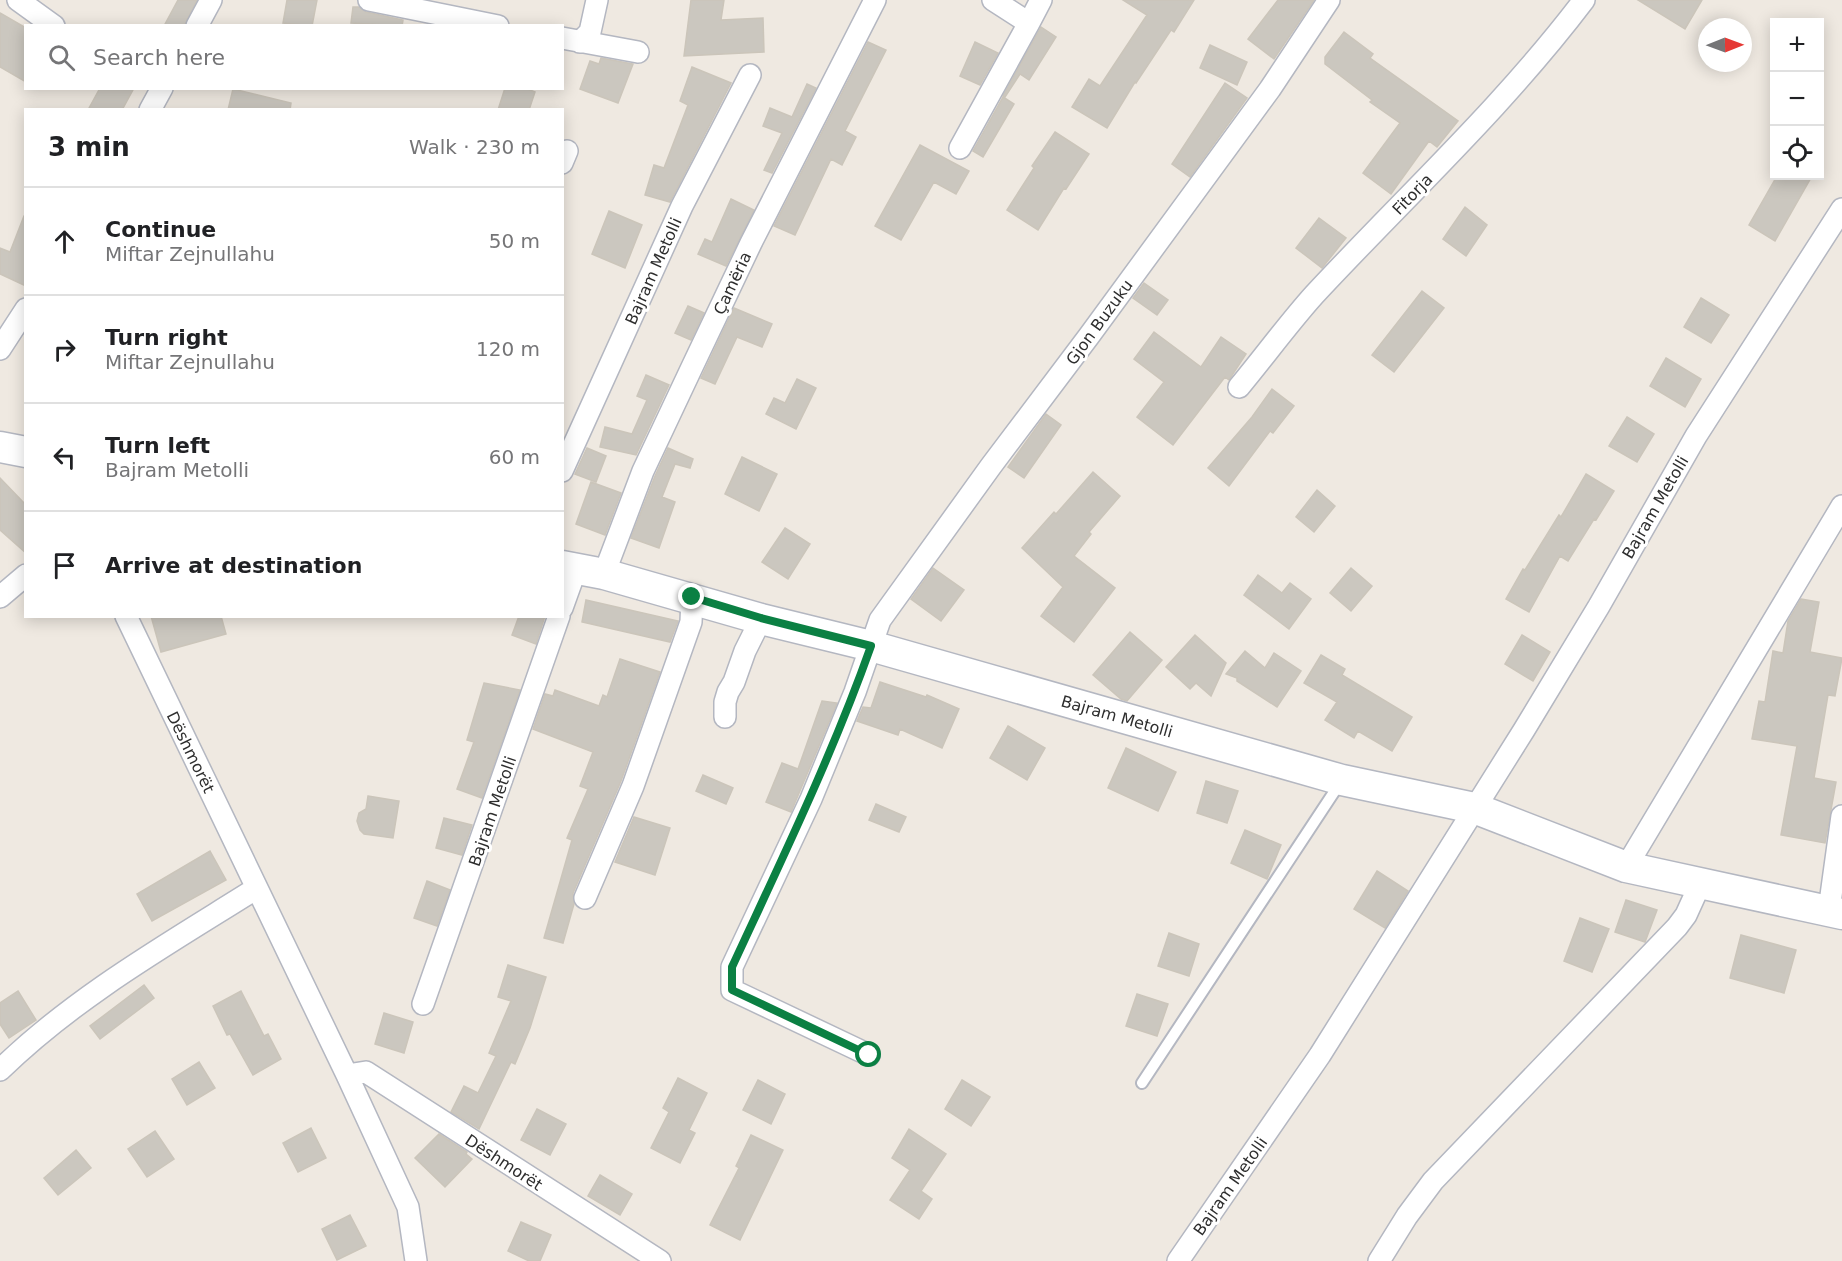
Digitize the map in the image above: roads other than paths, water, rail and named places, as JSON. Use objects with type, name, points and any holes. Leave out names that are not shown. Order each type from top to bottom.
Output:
[{"type":"main road","points":[[0,447],[24,452]]},
{"type":"main road","name":"Bajram Metolli","points":[[581,569],[871,646],[1342,780],[1474,808],[1626,867],[1835,912]]},
{"type":"street","points":[[18,0],[51,24]]},
{"type":"street","points":[[198,24],[211,0]]},
{"type":"street","points":[[369,0],[488,24]]},
{"type":"street","points":[[571,40],[590,32],[597,0]]},
{"type":"street","name":"Çamëria","points":[[581,569],[643,471],[756,233],[875,0]]},
{"type":"street","points":[[993,0],[1029,23]]},
{"type":"street","points":[[960,148],[1041,0]]},
{"type":"street","name":"Gjon Buzuku","points":[[869,1055],[732,990],[732,967],[811,799],[855,692],[880,620],[1270,88],[1329,0]]},
{"type":"street","name":"Fitorja","points":[[1239,387],[1313,297],[1517,84],[1584,0]]},
{"type":"street","points":[[571,40],[638,52]]},
{"type":"street","name":"Bajram Metolli","points":[[564,467],[682,206],[750,75]]},
{"type":"street","name":"Bajram Metolli","points":[[1178,1261],[1320,1055],[1524,730],[1696,436],[1842,209]]},
{"type":"street","points":[[0,349],[24,312]]},
{"type":"street","points":[[1626,867],[1842,506]]},
{"type":"street","points":[[564,604],[581,569]]},
{"type":"street","points":[[0,597],[24,577]]},
{"type":"street","points":[[585,898],[633,786],[691,622],[692,597]]},
{"type":"street","name":"Dëshmorët","points":[[127,618],[408,1207],[416,1261]]},
{"type":"street","name":"Bajram Metolli","points":[[423,1004],[559,618]]},
{"type":"street","points":[[725,717],[724,702],[761,618]]},
{"type":"street","points":[[1835,912],[1842,816]]},
{"type":"street","points":[[1379,1261],[1407,1216],[1455,1156],[1677,927],[1686,915],[1701,882]]},
{"type":"street","points":[[0,1070],[39,1033],[100,988],[257,888]]},
{"type":"street","name":"Dëshmorët","points":[[347,1075],[366,1072],[660,1261]]},
{"type":"lane","points":[[1142,1083],[1342,780]]}]
